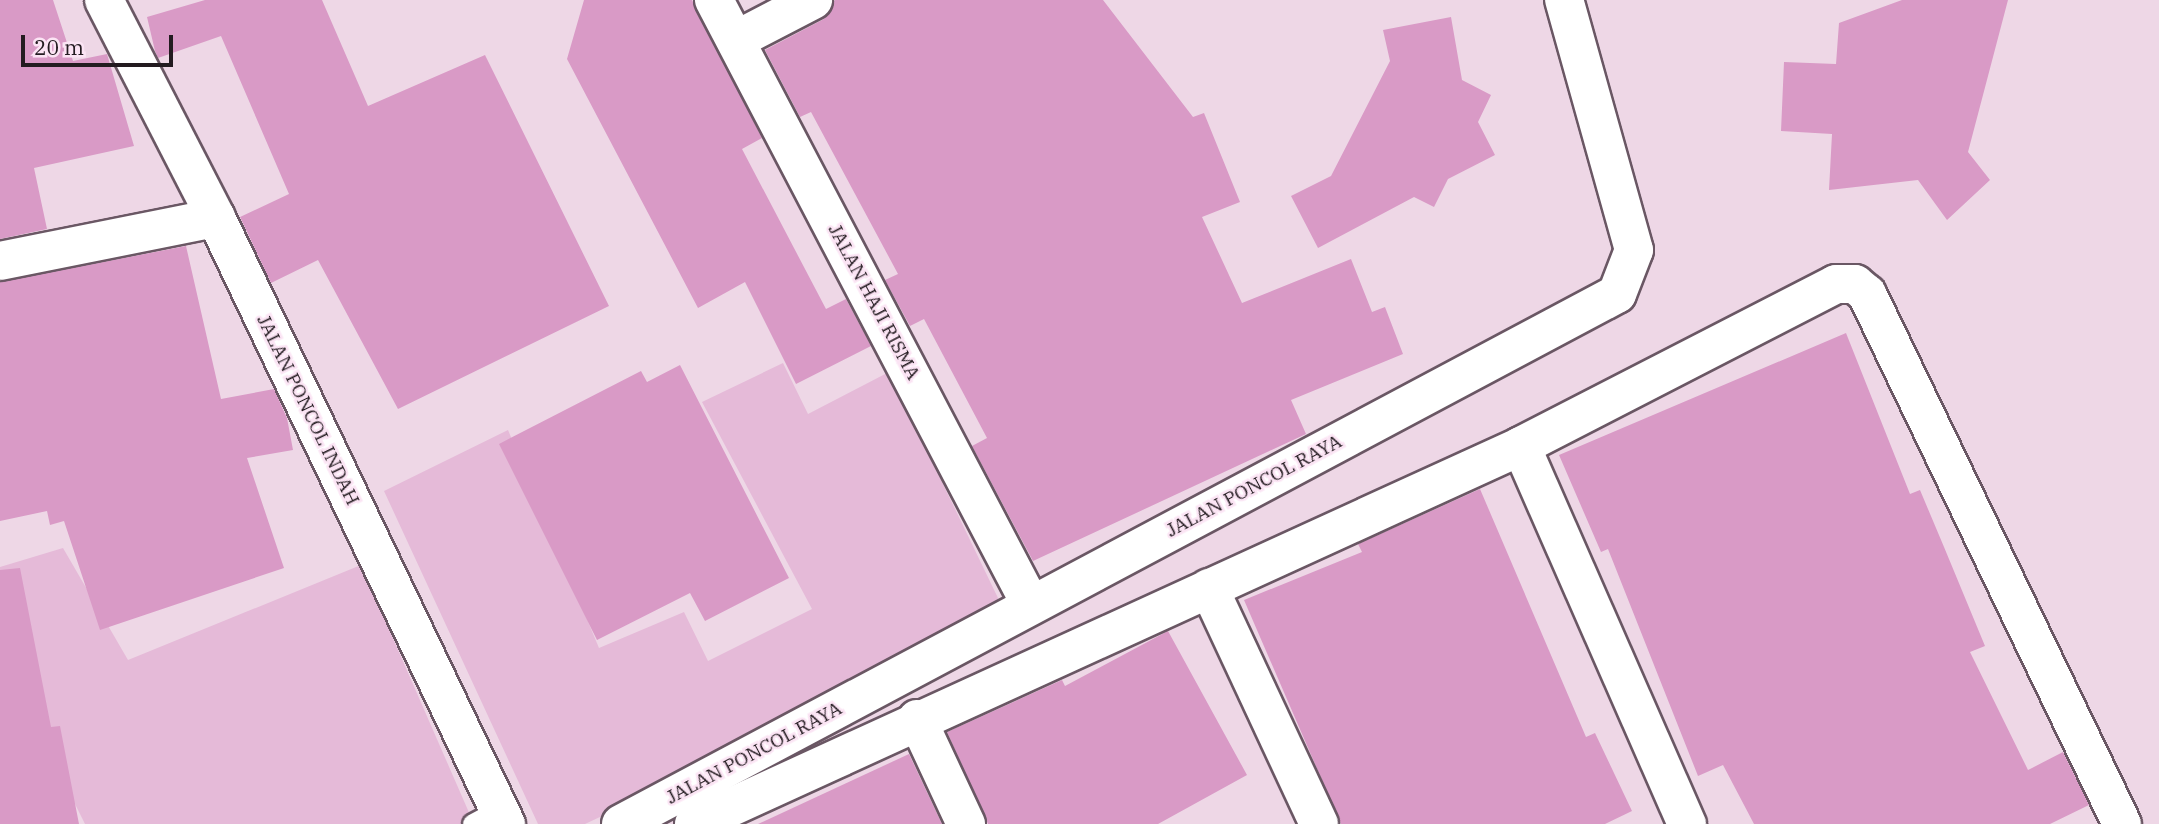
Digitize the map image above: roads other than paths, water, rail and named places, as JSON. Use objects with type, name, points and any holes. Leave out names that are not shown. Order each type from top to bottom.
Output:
[{"type":"street","name":"JALAN PONCOL INDAH","points":[[104,0],[216,218],[493,819]]},
{"type":"street","name":"JALAN HAJI RISMA","points":[[714,0],[1031,605]]},
{"type":"street","points":[[736,40],[813,0]]},
{"type":"street","name":"JALAN PONCOL RAYA","points":[[621,824],[1617,294],[1634,250],[1564,0]]},
{"type":"street","points":[[0,261],[216,218]]},
{"type":"street","points":[[694,824],[918,719],[1521,446],[1836,284],[1855,284],[1867,294],[2122,824]]},
{"type":"street","points":[[1521,446],[1687,824]]},
{"type":"street","points":[[1209,588],[1319,824]]},
{"type":"street","points":[[918,719],[966,824]]}]
